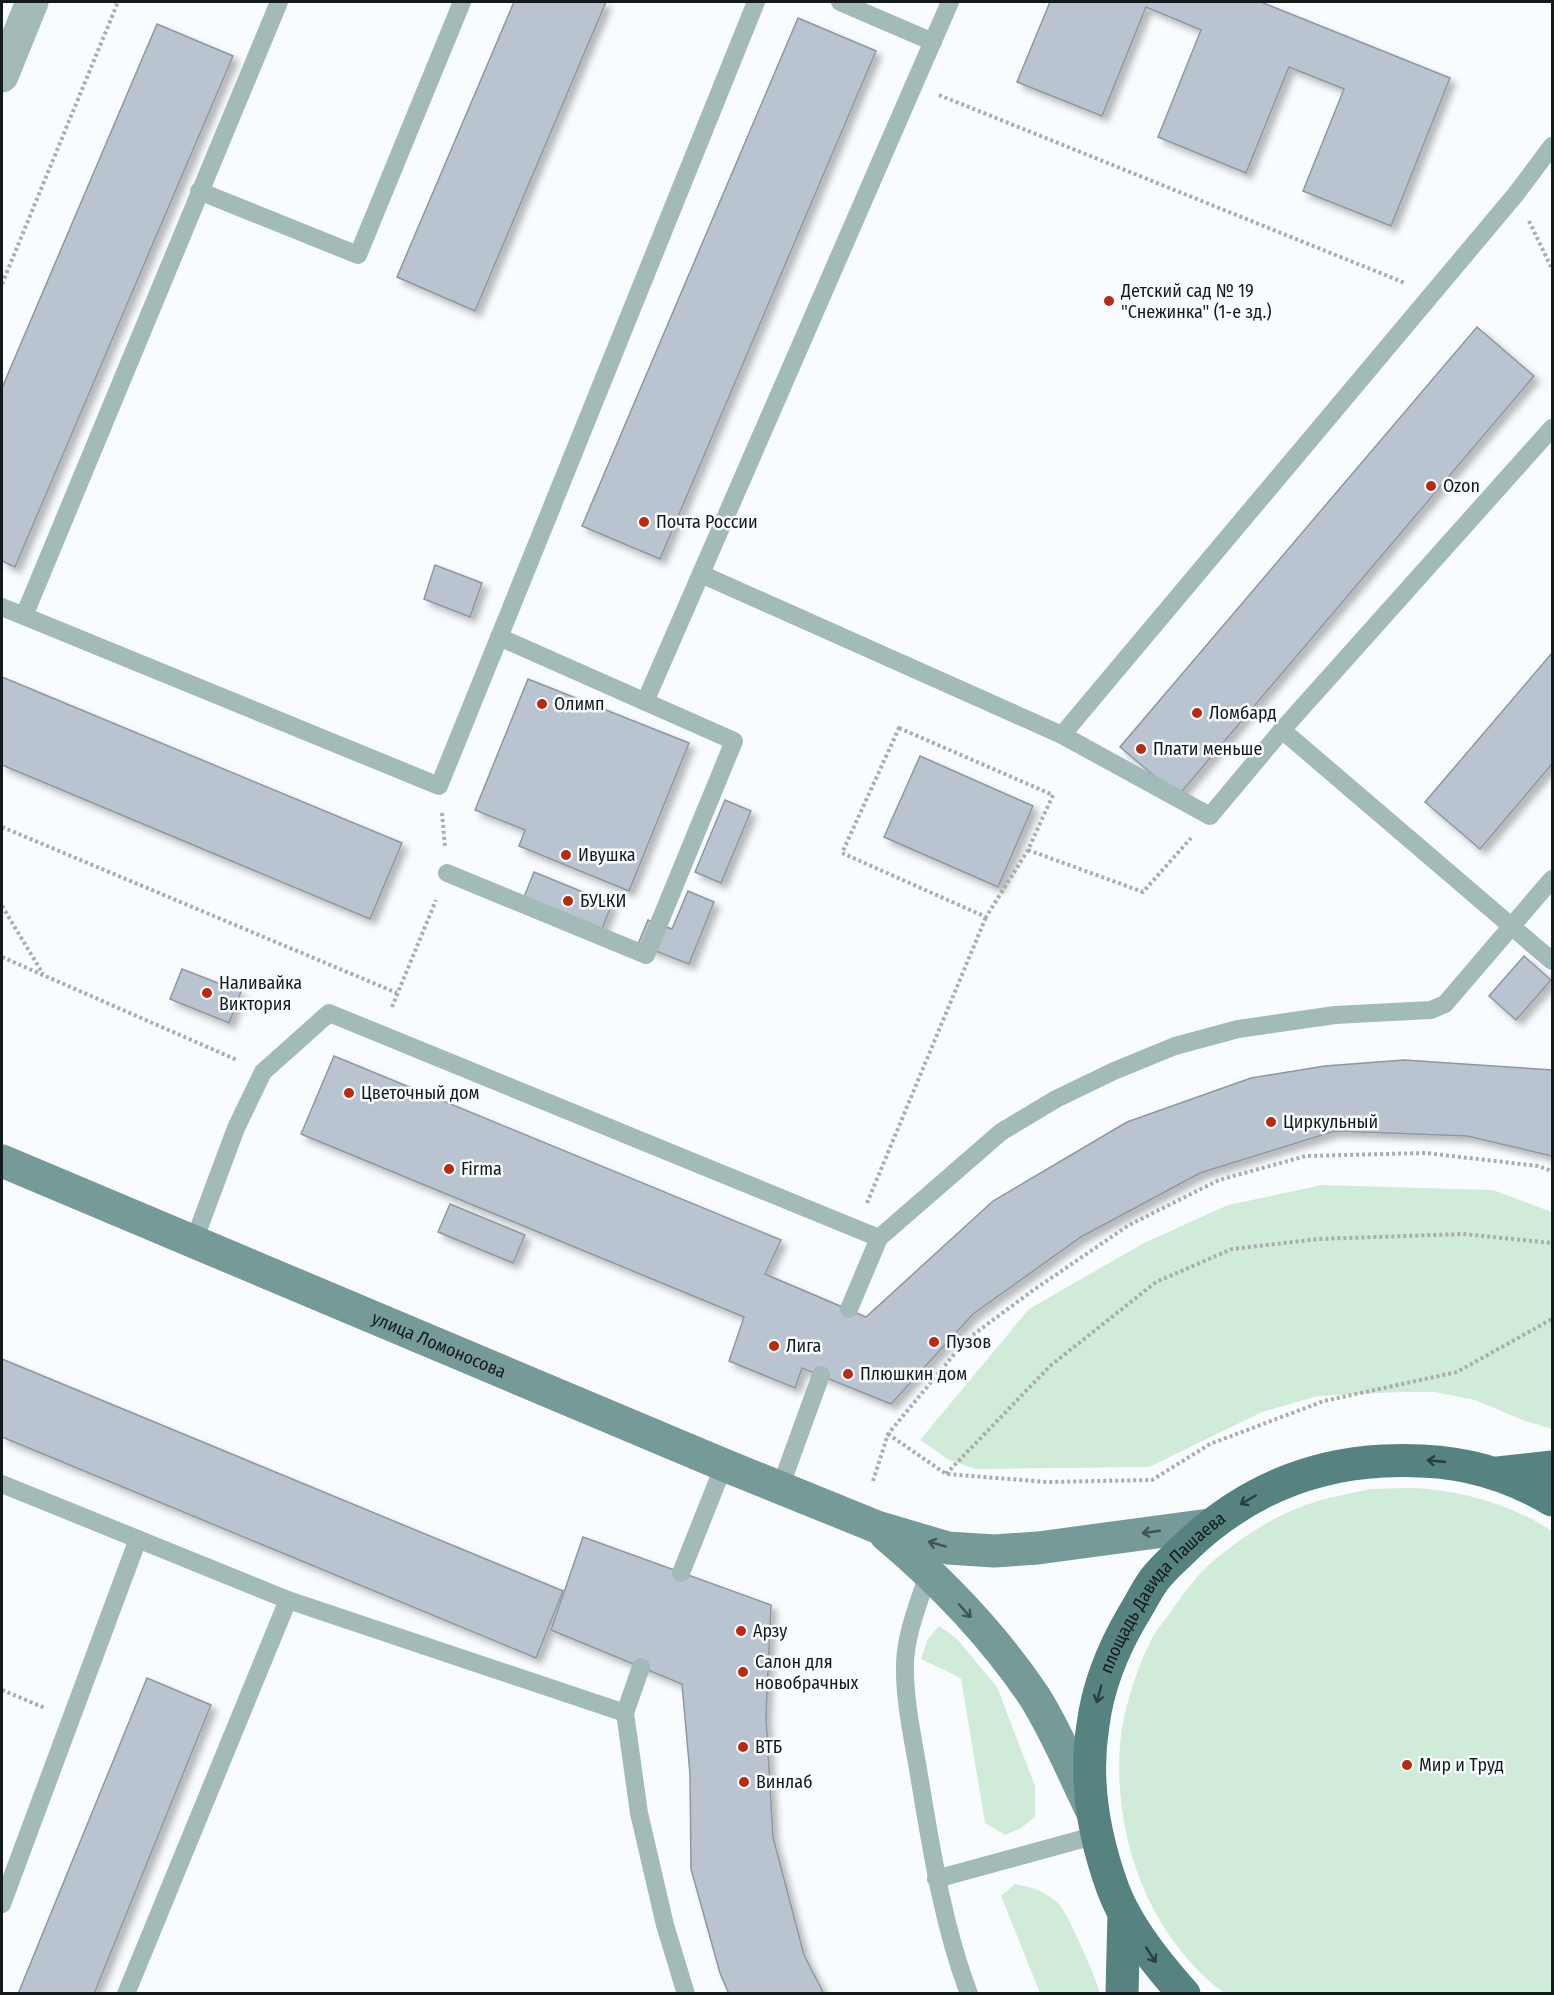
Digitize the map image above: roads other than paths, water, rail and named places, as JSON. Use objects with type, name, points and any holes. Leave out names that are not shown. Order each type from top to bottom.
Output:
[{"type":"main road","name":"площадь Давида Пашаева","points":[[1184,1994],[1158,1965],[1124,1913],[1113,1890],[1095,1823],[1090,1763],[1092,1725],[1098,1695],[1115,1645],[1154,1581],[1209,1525],[1251,1497],[1290,1480],[1352,1463],[1420,1460],[1463,1465],[1530,1487],[1552,1500]]},
{"type":"main road","points":[[1493,1473],[1552,1467]]},
{"type":"main road","points":[[1122,1994],[1124,1913]]},
{"type":"street","points":[[2,76],[32,2]]},
{"type":"street","name":"улица Ломоносова","points":[[2,1161],[724,1465],[877,1527]]},
{"type":"street","points":[[877,1527],[948,1548],[994,1551],[1038,1548],[1209,1525]]},
{"type":"street","points":[[877,1527],[928,1571],[982,1631],[1034,1697],[1052,1729],[1095,1823]]},
{"type":"lane","points":[[24,616],[279,2]]},
{"type":"lane","points":[[199,191],[358,255],[462,2]]},
{"type":"lane","points":[[2,607],[439,786],[756,2]]},
{"type":"lane","points":[[840,2],[933,42]]},
{"type":"lane","points":[[645,702],[950,2]]},
{"type":"lane","points":[[1062,735],[1516,194],[1552,146]]},
{"type":"lane","points":[[701,574],[1062,735],[1210,816],[1282,730],[1552,428]]},
{"type":"lane","points":[[447,873],[646,955],[734,741],[499,637]]},
{"type":"lane","points":[[1282,730],[1552,961]]},
{"type":"lane","points":[[849,1310],[879,1238],[1001,1132],[1056,1099],[1114,1071],[1175,1046],[1238,1029],[1335,1015],[1431,1010],[1445,1005],[1552,879]]},
{"type":"lane","points":[[194,1241],[236,1128],[263,1072],[329,1013],[381,1032],[879,1238]]},
{"type":"lane","points":[[780,1488],[821,1375]]},
{"type":"lane","points":[[681,1573],[724,1465]]},
{"type":"lane","points":[[2,1484],[288,1600],[625,1713]]},
{"type":"lane","points":[[2,1904],[138,1539]]},
{"type":"lane","points":[[928,1571],[912,1626],[905,1663],[910,1718],[936,1879],[957,1962],[969,1994]]},
{"type":"lane","points":[[126,1994],[288,1600]]},
{"type":"lane","points":[[642,1667],[625,1713],[639,1813],[665,1925],[686,1994]]},
{"type":"lane","points":[[936,1879],[1095,1823]]},
{"type":"place","name":"Детский сад № 19 \"Снежинка\" (1-е зд.)","points":[[1109,301]]},
{"type":"place","name":"Ozon","points":[[1431,486]]},
{"type":"place","name":"Почта России","points":[[644,522]]},
{"type":"place","name":"Олимп","points":[[542,704]]},
{"type":"place","name":"Ломбард","points":[[1197,713]]},
{"type":"place","name":"Плати меньше","points":[[1141,749]]},
{"type":"place","name":"Ивушка","points":[[566,855]]},
{"type":"place","name":"БУLКИ","points":[[568,901]]},
{"type":"place","name":"Наливайка Виктория","points":[[207,993]]},
{"type":"place","name":"Цветочный дом","points":[[349,1093]]},
{"type":"place","name":"Циркульный","points":[[1271,1122]]},
{"type":"place","name":"Firma","points":[[449,1169]]},
{"type":"place","name":"Пузов","points":[[934,1342]]},
{"type":"place","name":"Лига","points":[[774,1346]]},
{"type":"place","name":"Плюшкин дом","points":[[848,1374]]},
{"type":"place","name":"Арзу","points":[[741,1631]]},
{"type":"place","name":"Салон для новобрачных","points":[[743,1672]]},
{"type":"place","name":"ВТБ","points":[[743,1747]]},
{"type":"place","name":"Мир и Труд","points":[[1407,1765]]},
{"type":"place","name":"Винлаб","points":[[744,1782]]}]
